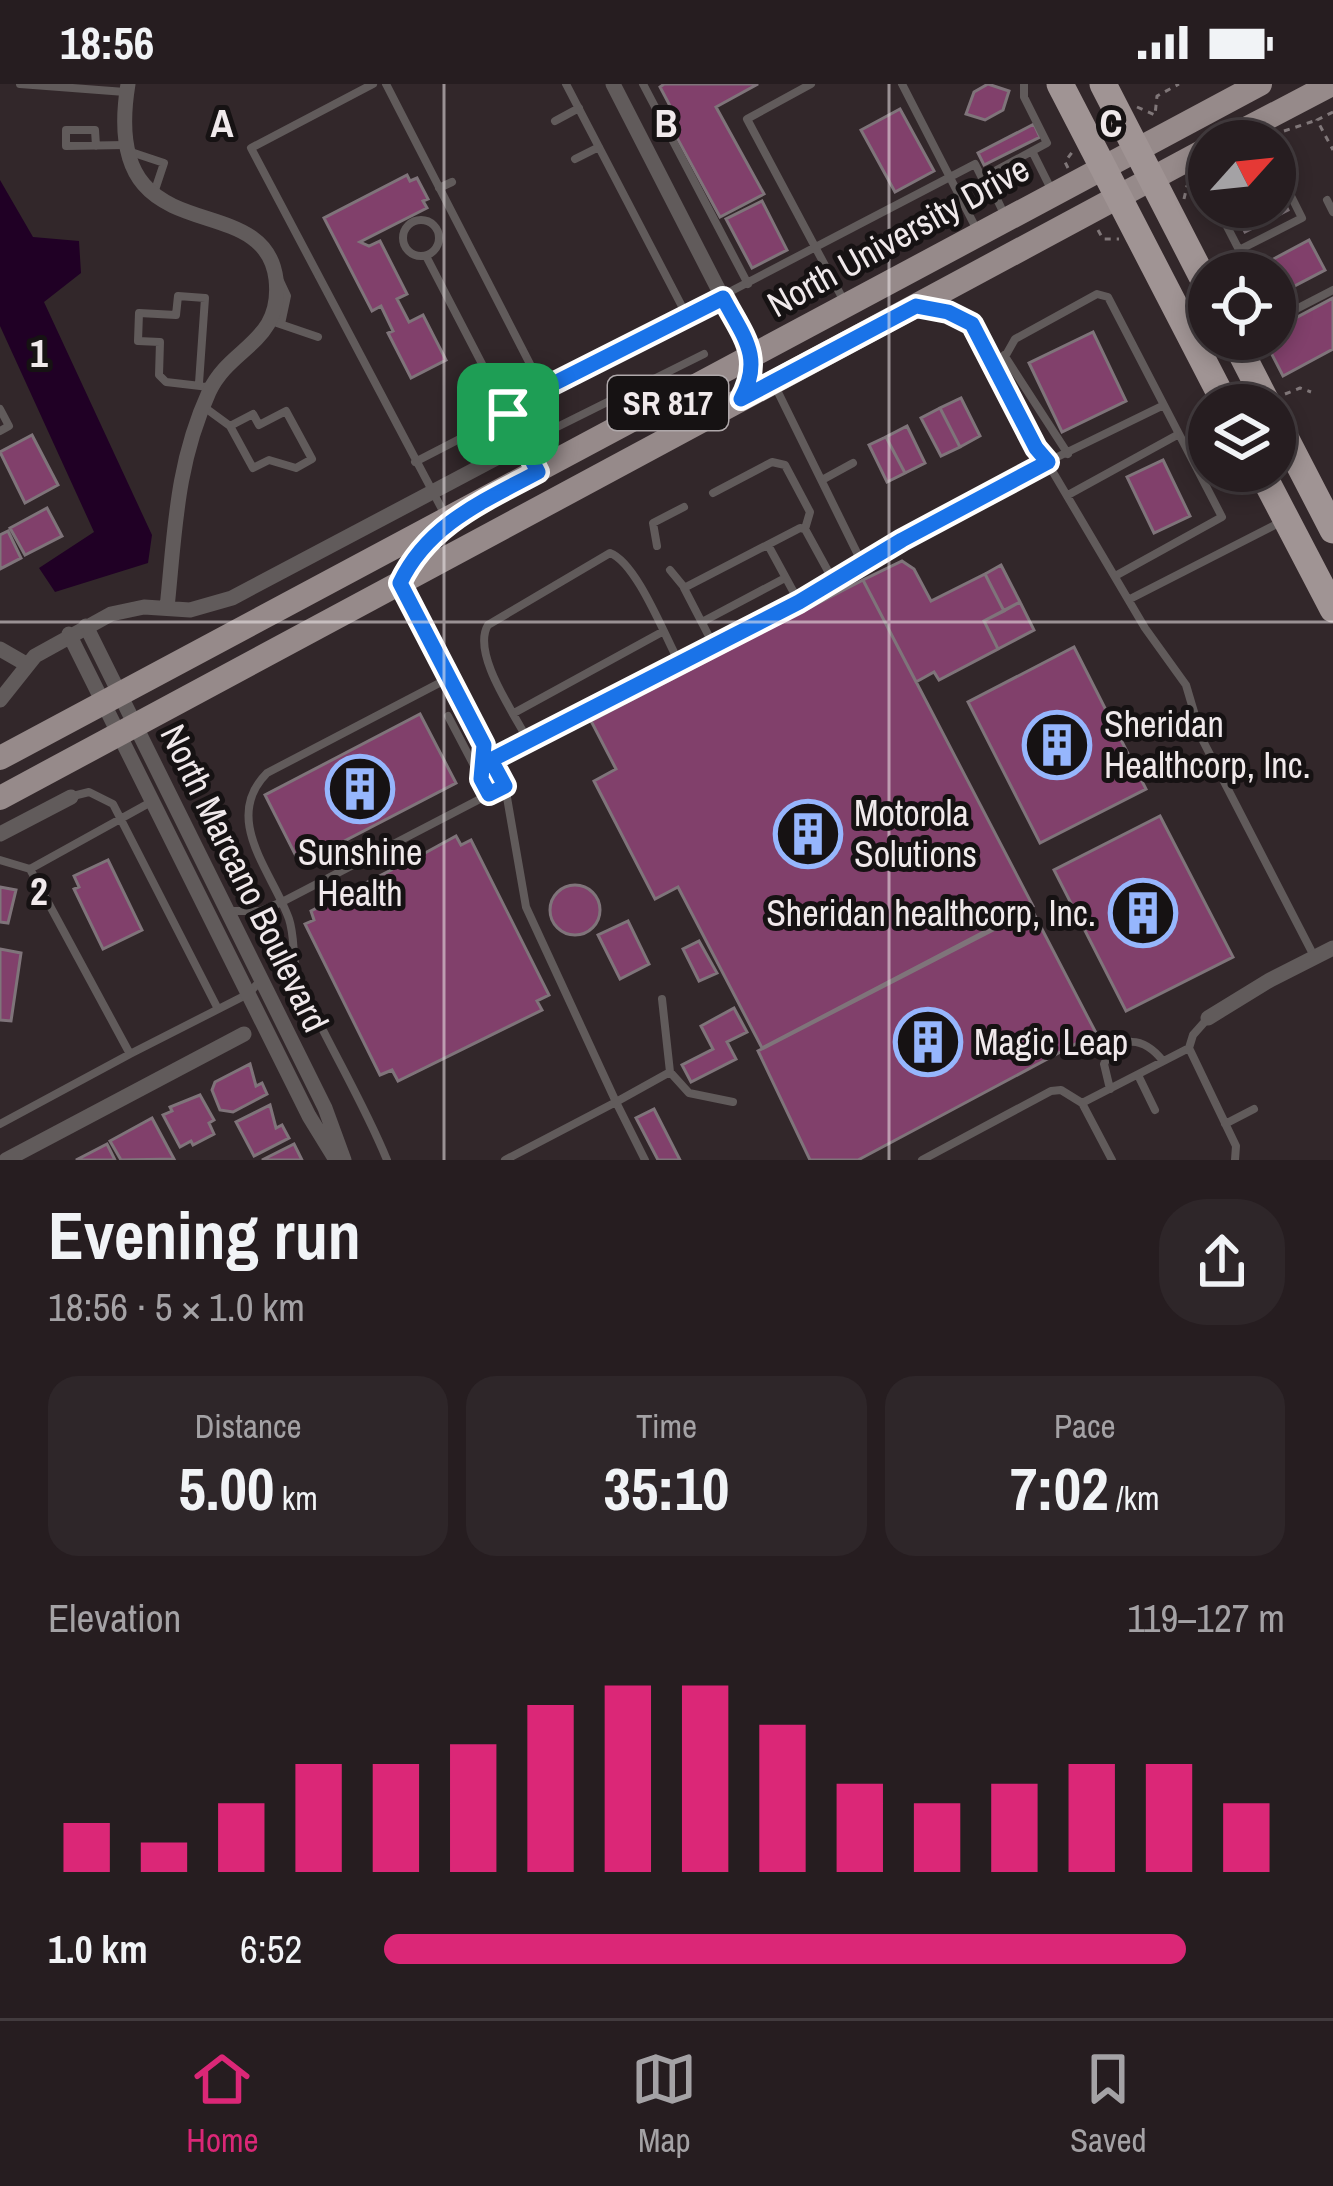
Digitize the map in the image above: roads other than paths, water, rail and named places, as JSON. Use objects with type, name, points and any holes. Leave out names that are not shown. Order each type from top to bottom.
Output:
[{"type":"highway","points":[[1060,84],[1215,384]]},
{"type":"highway","points":[[1103,84],[1189,252]]},
{"type":"highway","points":[[1296,450],[1333,530]]},
{"type":"highway","points":[[1272,492],[1333,608]]},
{"type":"main road","name":"North University Drive","points":[[0,758],[1259,84]]},
{"type":"main road","points":[[1276,120],[1331,84]]},
{"type":"main road","name":"North University Drive","points":[[0,797],[1188,159]]},
{"type":"main road","points":[[773,382],[773,363],[797,332]]},
{"type":"main road","points":[[741,399],[752,375],[753,357]]},
{"type":"main road","points":[[400,583],[411,560],[448,520]]},
{"type":"street","points":[[128,88],[124,121],[134,172],[153,196],[175,209],[239,230],[257,243],[276,277],[276,322],[205,385],[203,406],[187,444],[167,608]]},
{"type":"street","points":[[616,89],[753,357]]},
{"type":"street","points":[[0,700],[21,671],[69,634],[133,608],[190,610],[232,598],[524,444]]},
{"type":"street","name":"North Marcano Boulevard","points":[[86,626],[127,730],[228,911],[325,1108],[340,1160]]},
{"type":"street","name":"North Marcano Boulevard","points":[[69,634],[112,699]]},
{"type":"street","points":[[0,649],[21,671]]},
{"type":"street","points":[[0,669],[21,671]]},
{"type":"street","name":"North Marcano Boulevard","points":[[127,730],[152,802],[248,994],[340,1160]]},
{"type":"street","points":[[0,834],[71,797]]},
{"type":"street","points":[[1208,1018],[1333,947]]},
{"type":"street","points":[[5,1160],[244,1034]]},
{"type":"lane","points":[[20,84],[128,88]]},
{"type":"lane","points":[[373,84],[251,148],[448,520]]},
{"type":"lane","points":[[386,84],[547,397],[415,462]]},
{"type":"lane","points":[[566,84],[687,316]]},
{"type":"lane","points":[[616,89],[641,84],[748,284]]},
{"type":"lane","points":[[811,84],[747,118],[846,306]]},
{"type":"lane","points":[[902,84],[979,233]]},
{"type":"lane","points":[[543,389],[975,164],[982,178],[1047,143],[1024,97],[1024,84]]},
{"type":"lane","points":[[554,121],[579,108]]},
{"type":"lane","points":[[96,146],[126,148],[164,164],[153,196]]},
{"type":"lane","points":[[575,159],[599,147]]},
{"type":"lane","points":[[1032,151],[1053,193]]},
{"type":"lane","points":[[986,176],[1006,218]]},
{"type":"lane","points":[[440,188],[452,182]]},
{"type":"lane","points":[[1327,200],[1333,212]]},
{"type":"lane","points":[[415,221],[428,221],[439,234],[438,245],[426,256],[414,255],[403,240],[406,228],[415,221]]},
{"type":"lane","points":[[1228,228],[1239,250],[1282,228]]},
{"type":"lane","points":[[426,256],[538,472]]},
{"type":"lane","points":[[1296,309],[1333,290]]},
{"type":"lane","points":[[997,371],[1015,339],[1097,294],[1104,295],[1222,517],[1117,575]]},
{"type":"lane","points":[[178,296],[205,298],[205,385],[166,382],[159,375],[160,342],[138,341],[139,313],[176,315],[178,296]]},
{"type":"lane","points":[[916,306],[948,312],[972,324],[1036,448],[1117,575],[1144,628],[1186,685],[1202,740],[1315,957]]},
{"type":"lane","points":[[276,322],[318,337]]},
{"type":"lane","points":[[524,444],[704,354]]},
{"type":"lane","points":[[1004,355],[1068,454]]},
{"type":"lane","points":[[773,382],[863,566]]},
{"type":"lane","points":[[491,760],[799,602],[902,540],[1164,404]]},
{"type":"lane","points":[[203,406],[230,426],[253,468],[269,460],[296,469],[312,460],[286,411],[259,425],[253,414],[230,426]]},
{"type":"lane","points":[[0,409],[9,426],[0,431]]},
{"type":"lane","points":[[1068,495],[1179,434]]},
{"type":"lane","points":[[713,493],[772,462],[785,465],[810,512],[805,529],[834,582]]},
{"type":"lane","points":[[822,479],[854,463]]},
{"type":"lane","points":[[657,546],[653,523],[684,507]]},
{"type":"lane","points":[[1130,599],[1286,519]]},
{"type":"lane","points":[[684,588],[805,529]]},
{"type":"lane","points":[[768,544],[799,602]]},
{"type":"lane","points":[[529,742],[485,658],[482,635],[488,625],[610,553],[621,557],[633,574],[680,664]]},
{"type":"lane","points":[[670,570],[714,646]]},
{"type":"lane","points":[[702,622],[785,578]]},
{"type":"lane","points":[[400,583],[505,786],[526,908],[645,1160]]},
{"type":"lane","points":[[514,713],[662,632]]},
{"type":"lane","points":[[298,979],[282,902],[249,832],[248,815],[259,781],[276,767],[450,678]]},
{"type":"lane","points":[[448,716],[489,794]]},
{"type":"lane","points":[[481,779],[484,745]]},
{"type":"lane","points":[[228,911],[260,911],[282,902],[505,786]]},
{"type":"lane","points":[[71,797],[89,792],[113,804],[218,1009]]},
{"type":"lane","points":[[30,869],[152,802]]},
{"type":"lane","points":[[0,860],[30,869],[130,1054]]},
{"type":"lane","points":[[260,911],[387,1160]]},
{"type":"lane","points":[[0,1124],[248,994],[262,980]]},
{"type":"lane","points":[[662,999],[670,1072],[689,1093],[733,1102]]},
{"type":"lane","points":[[1208,1018],[1193,1035],[1190,1048],[1236,1146],[1235,1160]]},
{"type":"lane","points":[[1110,1089],[1104,1064],[1123,1045],[1136,1040],[1146,1043],[1163,1061]]},
{"type":"lane","points":[[1082,1103],[1190,1048]]},
{"type":"lane","points":[[505,1160],[670,1072]]},
{"type":"lane","points":[[1138,1075],[1156,1110]]},
{"type":"lane","points":[[922,1160],[1051,1091],[1061,1090],[1082,1103],[1112,1160]]},
{"type":"lane","points":[[1225,1124],[1254,1108]]},
{"type":"place","name":"Sheridan Healthcorp, Inc.","points":[[1057,745]]},
{"type":"place","name":"Sunshine Health","points":[[360,789]]},
{"type":"place","name":"Motorola Solutions","points":[[808,834]]},
{"type":"place","name":"Sheridan healthcorp, Inc.","points":[[1143,913]]},
{"type":"place","name":"Magic Leap","points":[[928,1042]]}]
